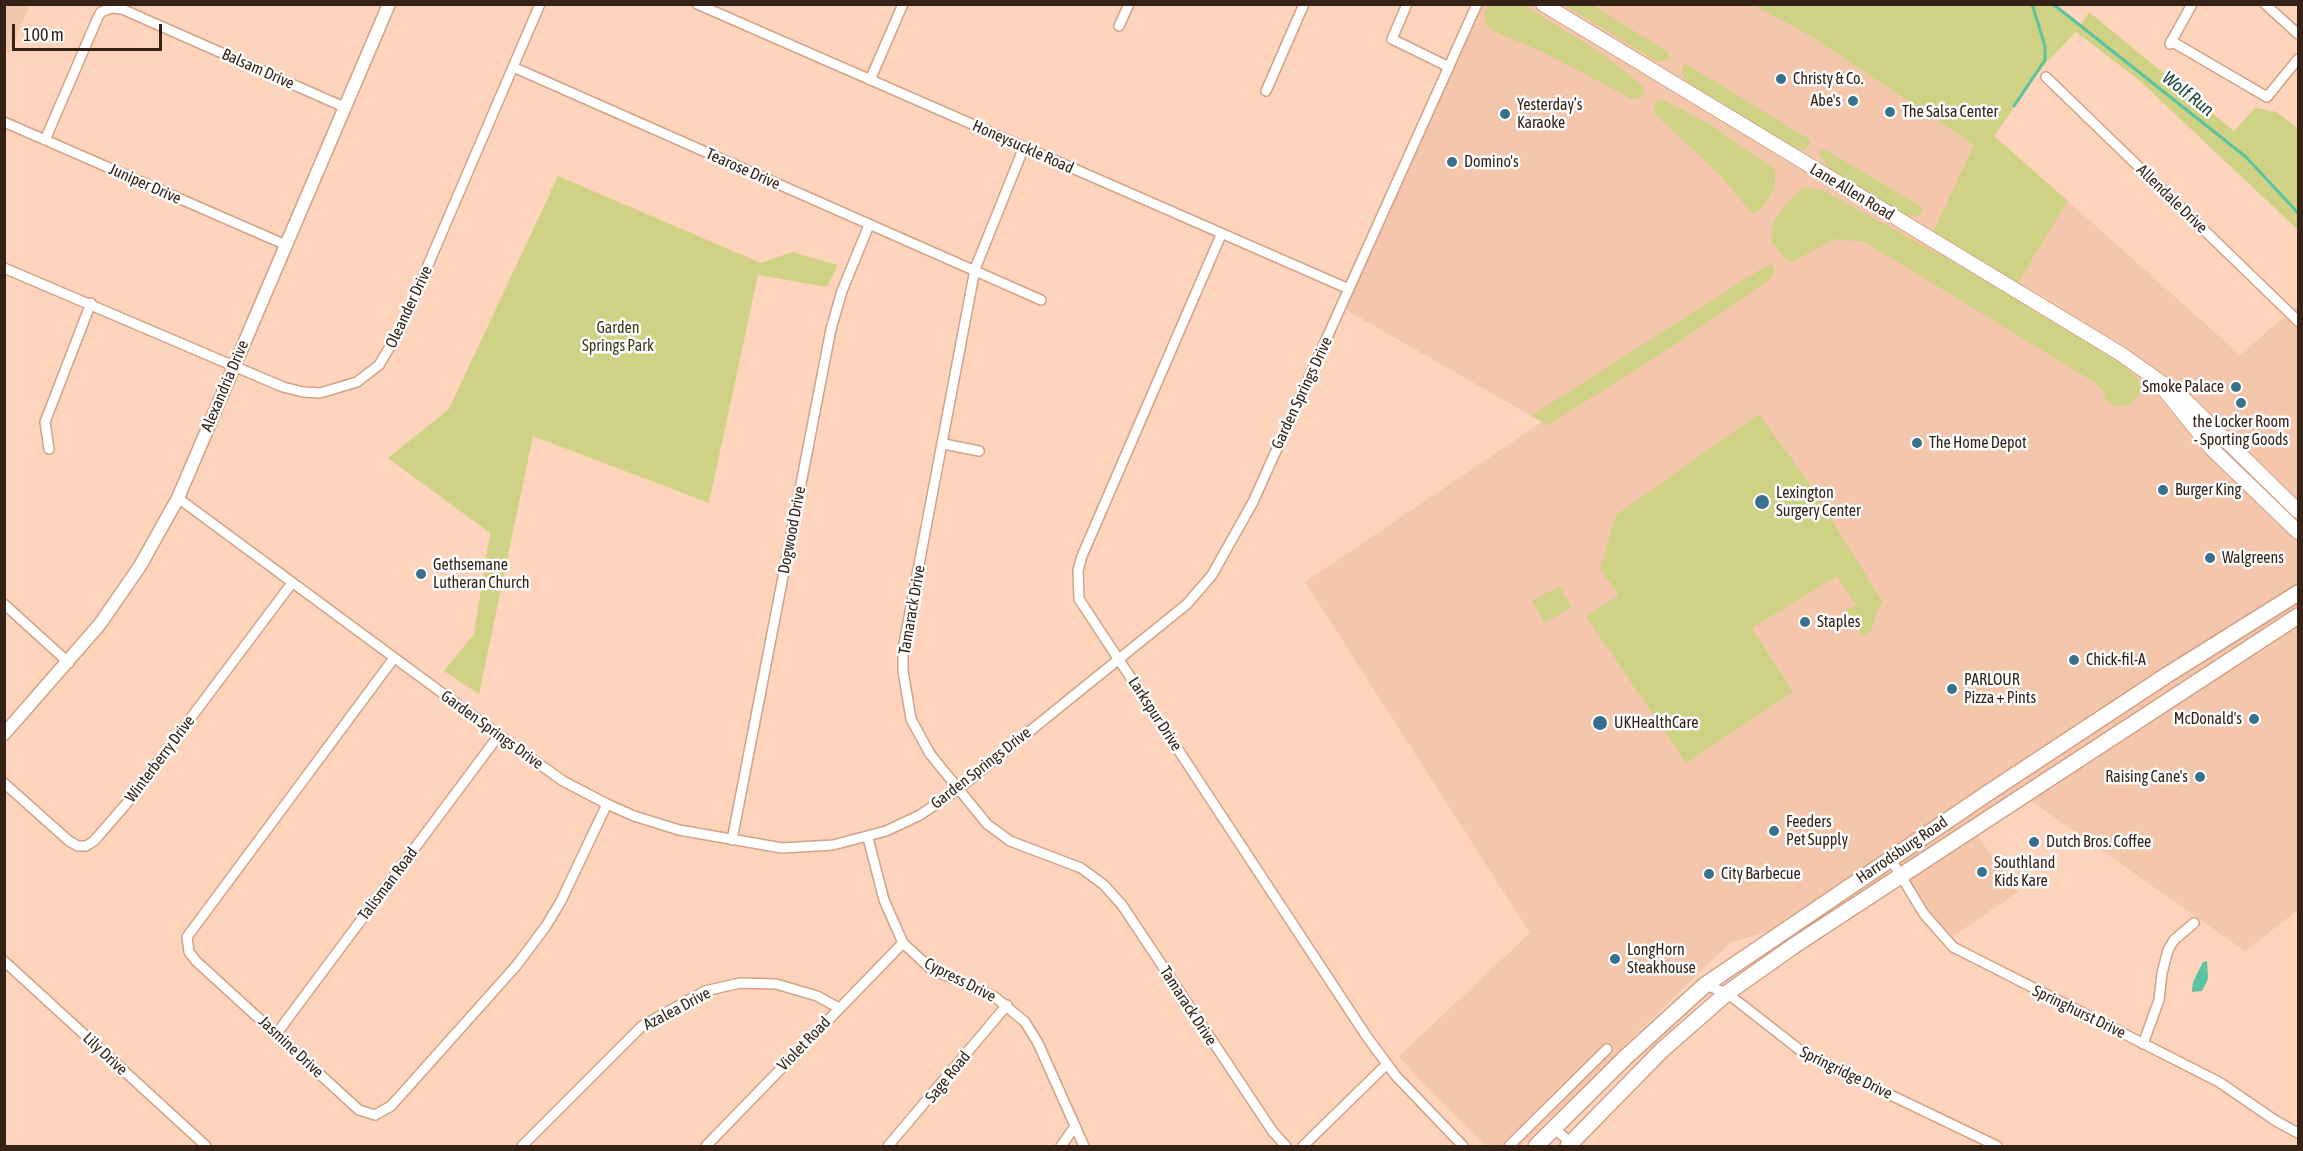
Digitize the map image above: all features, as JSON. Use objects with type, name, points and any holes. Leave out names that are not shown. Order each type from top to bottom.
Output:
[{"type":"main road","name":"Lane Allen Road","points":[[1543,4],[1715,111],[2121,354],[2183,398],[2298,511]]},
{"type":"main road","name":"Lane Allen Road","points":[[2158,382],[2174,405],[2212,449],[2298,532]]},
{"type":"main road","points":[[2283,603],[2298,583]]},
{"type":"main road","name":"Harrodsburg Road","points":[[1536,1146],[1705,985],[1890,858],[2167,675],[2298,593]]},
{"type":"main road","name":"Harrodsburg Road","points":[[1571,1145],[1662,1050],[1727,993],[2298,616]]},
{"type":"street","name":"Alexandria Drive","points":[[4,734],[69,663],[124,590],[178,498],[389,4]]},
{"type":"street","name":"Oleander Drive","points":[[4,267],[283,387],[303,393],[320,393],[357,382],[379,365],[401,328],[540,4]]},
{"type":"street","name":"Honeysuckle Road","points":[[697,4],[1349,289]]},
{"type":"street","points":[[870,80],[903,4]]},
{"type":"street","points":[[1119,26],[1129,4]]},
{"type":"street","points":[[1266,91],[1304,4]]},
{"type":"street","points":[[1407,4],[1392,39],[1449,67]]},
{"type":"street","name":"Garden Springs Drive","points":[[178,498],[562,781],[607,804],[657,824],[732,840],[798,849],[868,838],[920,815],[957,790],[1187,604],[1212,574],[1253,502],[1477,4]]},
{"type":"street","points":[[2192,4],[2171,43],[2267,97],[2298,59]]},
{"type":"street","points":[[2265,4],[2298,34]]},
{"type":"street","name":"Balsam Drive","points":[[45,140],[98,17],[101,12],[111,8],[122,9],[344,107]]},
{"type":"street","name":"Tearose Drive","points":[[513,67],[1041,300]]},
{"type":"street","name":"Allendale Drive","points":[[2046,77],[2298,321]]},
{"type":"street","name":"Juniper Drive","points":[[4,122],[286,245]]},
{"type":"street","name":"Tamarack Drive","points":[[1024,147],[975,269],[944,444],[907,627],[903,671],[909,711],[918,736],[957,790],[987,824],[1010,841],[1080,868],[1104,885],[1122,905],[1268,1125],[1286,1146]]},
{"type":"street","name":"Dogwood Drive","points":[[732,840],[831,329],[839,298],[869,225]]},
{"type":"street","name":"Larkspur Drive","points":[[1221,235],[1092,531],[1078,570],[1079,599],[1386,1065],[1463,1146]]},
{"type":"street","points":[[49,449],[45,422],[91,303]]},
{"type":"street","points":[[944,444],[979,451]]},
{"type":"street","name":"Winterberry Drive","points":[[4,783],[69,841],[78,846],[86,846],[94,841],[127,803],[292,583]]},
{"type":"street","points":[[4,604],[69,663]]},
{"type":"street","name":"Jasmine Drive","points":[[394,658],[187,937],[189,952],[196,961],[359,1110],[375,1115],[383,1112],[533,945],[561,901],[607,804]]},
{"type":"street","name":"Talisman Road","points":[[277,1033],[499,735]]},
{"type":"street","name":"Cypress Drive","points":[[868,838],[884,900],[903,943],[931,969],[986,992],[1007,1005],[1025,1022],[1038,1043],[1084,1146]]},
{"type":"street","name":"Springhurst Drive","points":[[1890,858],[1924,914],[1953,947],[2236,1091],[2276,1121],[2298,1133]]},
{"type":"street","points":[[2143,1044],[2159,1000],[2162,973],[2168,950],[2175,940],[2194,923]]},
{"type":"street","name":"Violet Road","points":[[706,1146],[903,943]]},
{"type":"street","name":"Lily Drive","points":[[4,960],[206,1146]]},
{"type":"street","name":"Azalea Drive","points":[[522,1146],[642,1026],[705,991],[740,982],[776,984],[817,996],[839,1008]]},
{"type":"street","name":"Springridge Drive","points":[[1705,985],[1727,993],[1805,1054],[1997,1146]]},
{"type":"street","name":"Sage Road","points":[[888,1146],[1007,1005]]},
{"type":"street","points":[[1509,1146],[1607,1048]]},
{"type":"street","points":[[1304,1146],[1386,1065]]},
{"type":"street","points":[[1061,1146],[1074,1128]]},
{"type":"street","points":[[1554,1128],[1571,1145]]},
{"type":"shaded area","points":[[5,4],[30,5],[9,52],[5,50]]},
{"type":"shaded area","points":[[1477,5],[1753,5],[1812,37],[1975,145],[1931,238],[2015,288],[2068,201],[2240,355],[2298,305],[2298,910],[2245,951],[2024,796],[1973,830],[2018,892],[1946,941],[1902,877],[1865,901],[1730,943],[1521,1146],[1485,1146],[1412,1071],[1399,1056],[1530,933],[1305,582],[1542,422],[1341,307]]},
{"type":"shaded area","points":[[2207,961],[2208,979],[2202,991],[2192,992],[2193,982],[2203,962]]},
{"type":"green space","points":[[1488,5],[1524,5],[1604,55],[1644,87],[1644,93],[1640,98],[1630,98],[1543,52],[1493,31],[1485,24],[1485,12]]},
{"type":"green space","points":[[1564,5],[1592,5],[1668,52],[1671,59],[1658,62]]},
{"type":"green space","points":[[1753,5],[2052,5],[2081,25],[2089,12],[2234,131],[2255,108],[2277,112],[2298,129],[2298,230],[2139,80],[2076,32],[2044,65],[1994,136],[2068,201],[2015,288],[1930,238],[1974,145],[1812,37]]},
{"type":"green space","points":[[1686,64],[1809,139],[1810,144],[1804,150],[1791,147],[1696,89],[1687,83],[1682,74],[1682,68]]},
{"type":"green space","points":[[1661,99],[1708,123],[1775,170],[1775,188],[1762,208],[1753,214],[1718,173],[1661,120],[1654,112],[1655,102]]},
{"type":"green space","points":[[1826,150],[1920,206],[1923,209],[1920,214],[1915,217],[1904,214],[1831,170],[1820,156],[1820,151]]},
{"type":"green space","name":"Garden Springs Park","points":[[558,176],[761,263],[792,252],[838,265],[827,287],[758,275],[709,503],[533,436],[479,694],[444,671],[474,634],[490,533],[388,458],[449,409]]},
{"type":"green space","points":[[1804,187],[1822,190],[1966,269],[2122,364],[2139,380],[2140,393],[2130,405],[2117,407],[2106,401],[2104,392],[2094,382],[1865,242],[1834,239],[1792,262],[1783,257],[1771,241],[1773,223],[1789,200]]},
{"type":"green space","points":[[1767,265],[1773,266],[1774,273],[1767,282],[1658,356],[1548,425],[1531,416]]},
{"type":"green space","points":[[1759,414],[1807,480],[1882,601],[1871,631],[1862,636],[1846,610],[1856,605],[1837,576],[1752,628],[1793,692],[1686,763],[1586,616],[1619,595],[1600,569],[1616,515]]},
{"type":"green space","points":[[1559,586],[1572,607],[1545,623],[1532,601]]},
{"type":"waterway","points":[[2014,106],[2045,60],[2045,46],[2032,4]]},
{"type":"waterway","name":"Wolf Run","points":[[2053,4],[2246,157],[2298,213]]},
{"type":"place","name":"Christy & Co.","points":[[1781,79]]},
{"type":"place","name":"Abe's","points":[[1853,101]]},
{"type":"place","name":"The Salsa Center","points":[[1890,112]]},
{"type":"place","name":"Yesterday’s Karaoke","points":[[1505,114]]},
{"type":"place","name":"Domino's","points":[[1452,162]]},
{"type":"place","name":"Smoke Palace","points":[[2236,387]]},
{"type":"place","name":"the Locker Room - Sporting Goods","points":[[2241,403]]},
{"type":"place","name":"The Home Depot","points":[[1917,443]]},
{"type":"place","name":"Burger King","points":[[2163,490]]},
{"type":"place","name":"Lexington Surgery Center","points":[[1762,502]]},
{"type":"place","name":"Walgreens","points":[[2210,558]]},
{"type":"place","name":"Gethsemane Lutheran Church","points":[[421,574]]},
{"type":"place","name":"Staples","points":[[1805,622]]},
{"type":"place","name":"Chick-fil-A","points":[[2074,660]]},
{"type":"place","name":"PARLOUR Pizza + Pints","points":[[1952,689]]},
{"type":"place","name":"McDonald's","points":[[2254,719]]},
{"type":"place","name":"UKHealthCare","points":[[1600,723]]},
{"type":"place","name":"Raising Cane's","points":[[2200,777]]},
{"type":"place","name":"Feeders Pet Supply","points":[[1774,831]]},
{"type":"place","name":"Dutch Bros. Coffee","points":[[2034,842]]},
{"type":"place","name":"Southland Kids Kare","points":[[1982,872]]},
{"type":"place","name":"City Barbecue","points":[[1709,874]]},
{"type":"place","name":"LongHorn Steakhouse","points":[[1615,959]]}]
